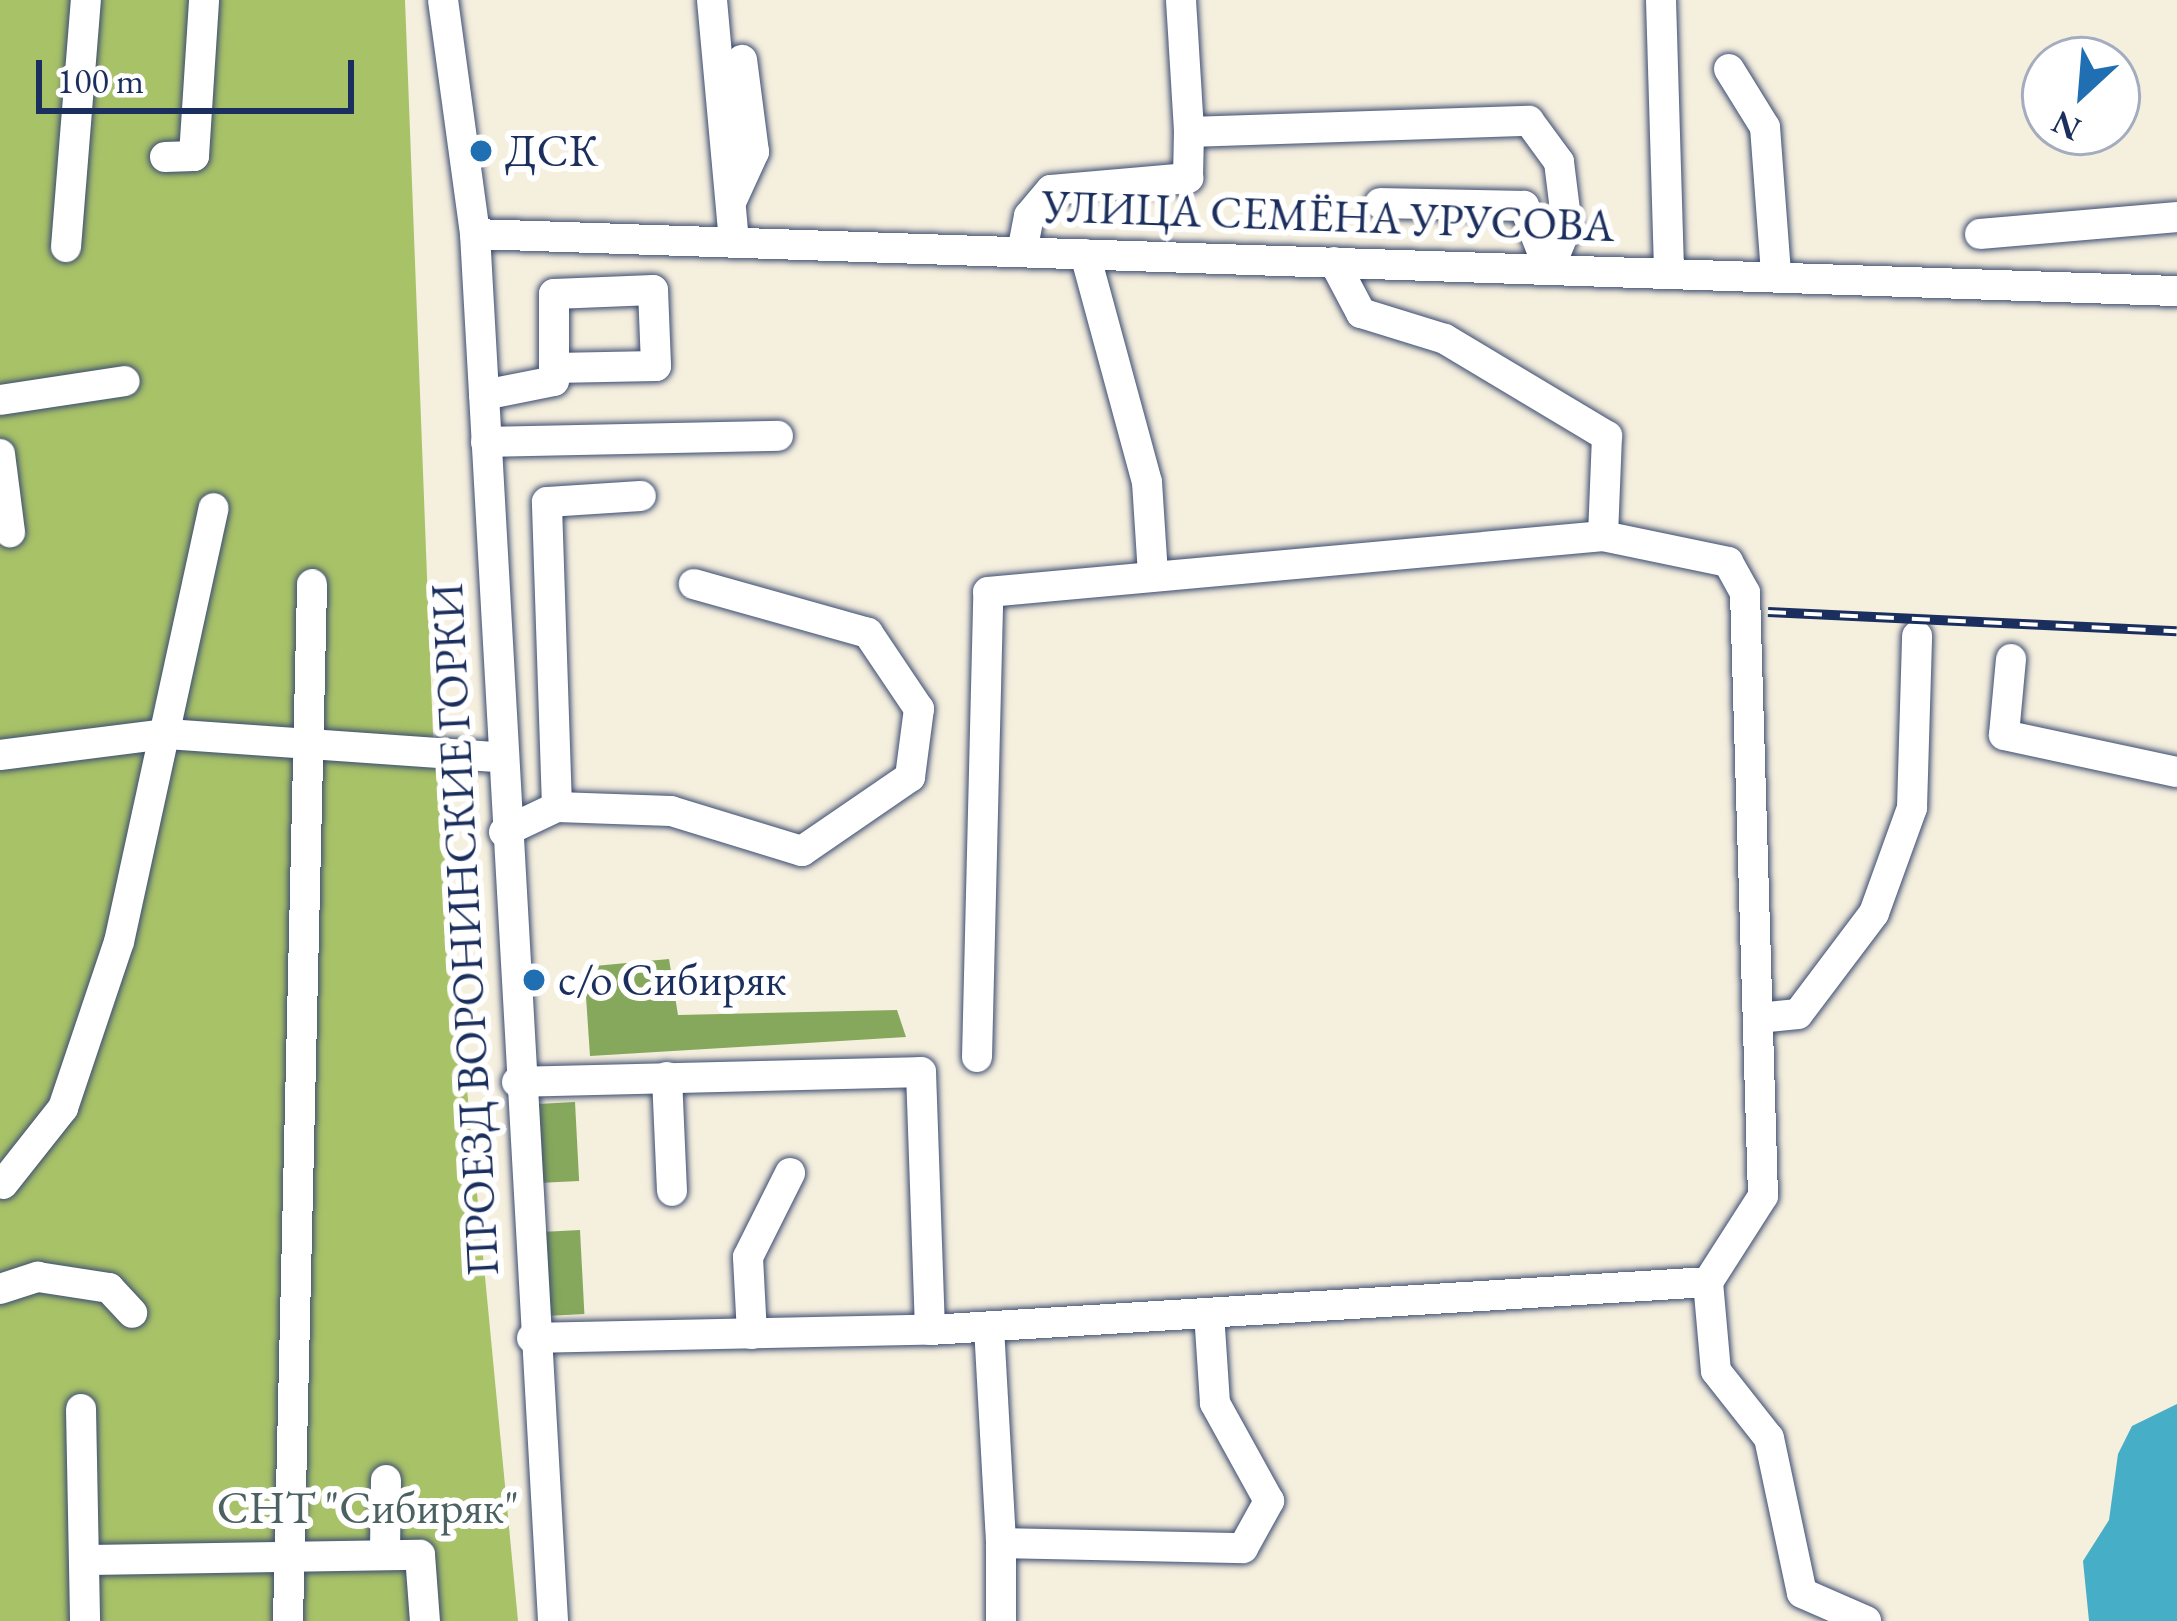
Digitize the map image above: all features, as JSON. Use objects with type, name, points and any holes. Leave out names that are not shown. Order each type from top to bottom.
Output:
[{"type":"street","points":[[66,247],[86,0]]},
{"type":"street","points":[[165,158],[194,156],[204,0]]},
{"type":"street","name":"ПРОЕЗД ВОРОНИНСКИЕ ГОРКИ","points":[[443,0],[476,234],[517,1082],[553,1621]]},
{"type":"street","points":[[712,0],[734,243]]},
{"type":"street","points":[[1022,252],[1029,216],[1051,190],[1188,178],[1190,132],[1181,0]]},
{"type":"street","points":[[1661,0],[1669,271]]},
{"type":"street","points":[[732,200],[754,152],[742,60]]},
{"type":"street","points":[[1729,69],[1766,127],[1776,273]]},
{"type":"street","points":[[1190,132],[1529,121],[1559,161],[1567,226],[1550,269]]},
{"type":"street","points":[[1380,203],[1524,206],[1550,269]]},
{"type":"street","points":[[1980,234],[2177,218]]},
{"type":"street","name":"УЛИЦА СЕМЁНА УРУСОВА","points":[[476,234],[1776,273],[2177,291]]},
{"type":"street","points":[[1085,254],[1147,482],[1153,576]]},
{"type":"street","points":[[1334,262],[1361,313],[1444,339],[1607,436],[1603,536]]},
{"type":"street","points":[[484,395],[554,382],[554,368]]},
{"type":"street","points":[[0,400],[125,381]]},
{"type":"street","points":[[486,442],[778,436]]},
{"type":"street","points":[[0,454],[10,532]]},
{"type":"street","points":[[557,807],[547,502],[641,496]]},
{"type":"street","points":[[3,1184],[63,1108],[118,942],[214,508]]},
{"type":"street","points":[[977,1057],[988,592],[1603,536],[1728,562],[1745,593],[1763,1196],[1708,1282],[1716,1371],[1768,1438],[1802,1593],[1866,1621]]},
{"type":"street","points":[[288,1621],[294,1086],[311,584]]},
{"type":"street","points":[[504,832],[557,807],[671,811],[802,851],[910,778],[919,710],[868,633],[694,584]]},
{"type":"street","points":[[1758,1018],[1798,1014],[1874,913],[1912,808],[1916,636]]},
{"type":"street","points":[[2011,659],[2004,735],[2177,772]]},
{"type":"street","points":[[0,754],[167,734],[305,737],[500,757]]},
{"type":"street","points":[[517,1082],[921,1072],[930,1330]]},
{"type":"street","points":[[668,1078],[671,1191]]},
{"type":"street","points":[[752,1334],[748,1257],[790,1173]]},
{"type":"street","points":[[0,1289],[38,1276],[109,1288],[132,1313]]},
{"type":"street","points":[[532,1338],[930,1330],[1708,1282]]},
{"type":"street","points":[[1001,1543],[1243,1548],[1269,1501],[1215,1403],[1209,1313]]},
{"type":"street","points":[[989,1327],[1001,1621]]},
{"type":"street","points":[[81,1409],[89,1560],[86,1621]]},
{"type":"street","points":[[385,1551],[386,1480]]},
{"type":"street","points":[[89,1560],[289,1561],[385,1551],[420,1555],[424,1621]]},
{"type":"green space","name":"СНТ \"Сибиряк\"","points":[[0,0],[405,0],[433,734],[518,1621],[0,1621]]},
{"type":"green space","points":[[669,959],[678,1015],[897,1010],[906,1037],[590,1056],[584,967]]},
{"type":"green space","points":[[575,1102],[579,1181],[533,1183],[529,1104]]},
{"type":"green space","points":[[580,1230],[584,1314],[540,1316],[536,1232]]},
{"type":"water","points":[[2177,1404],[2177,1621],[2089,1621],[2083,1561],[2109,1520],[2118,1454],[2132,1426]]},
{"type":"railway","points":[[1768,612],[2177,631]]},
{"type":"place","name":"ДСК","points":[[481,151]]},
{"type":"place","name":"с/о Сибиряк","points":[[534,980]]}]
